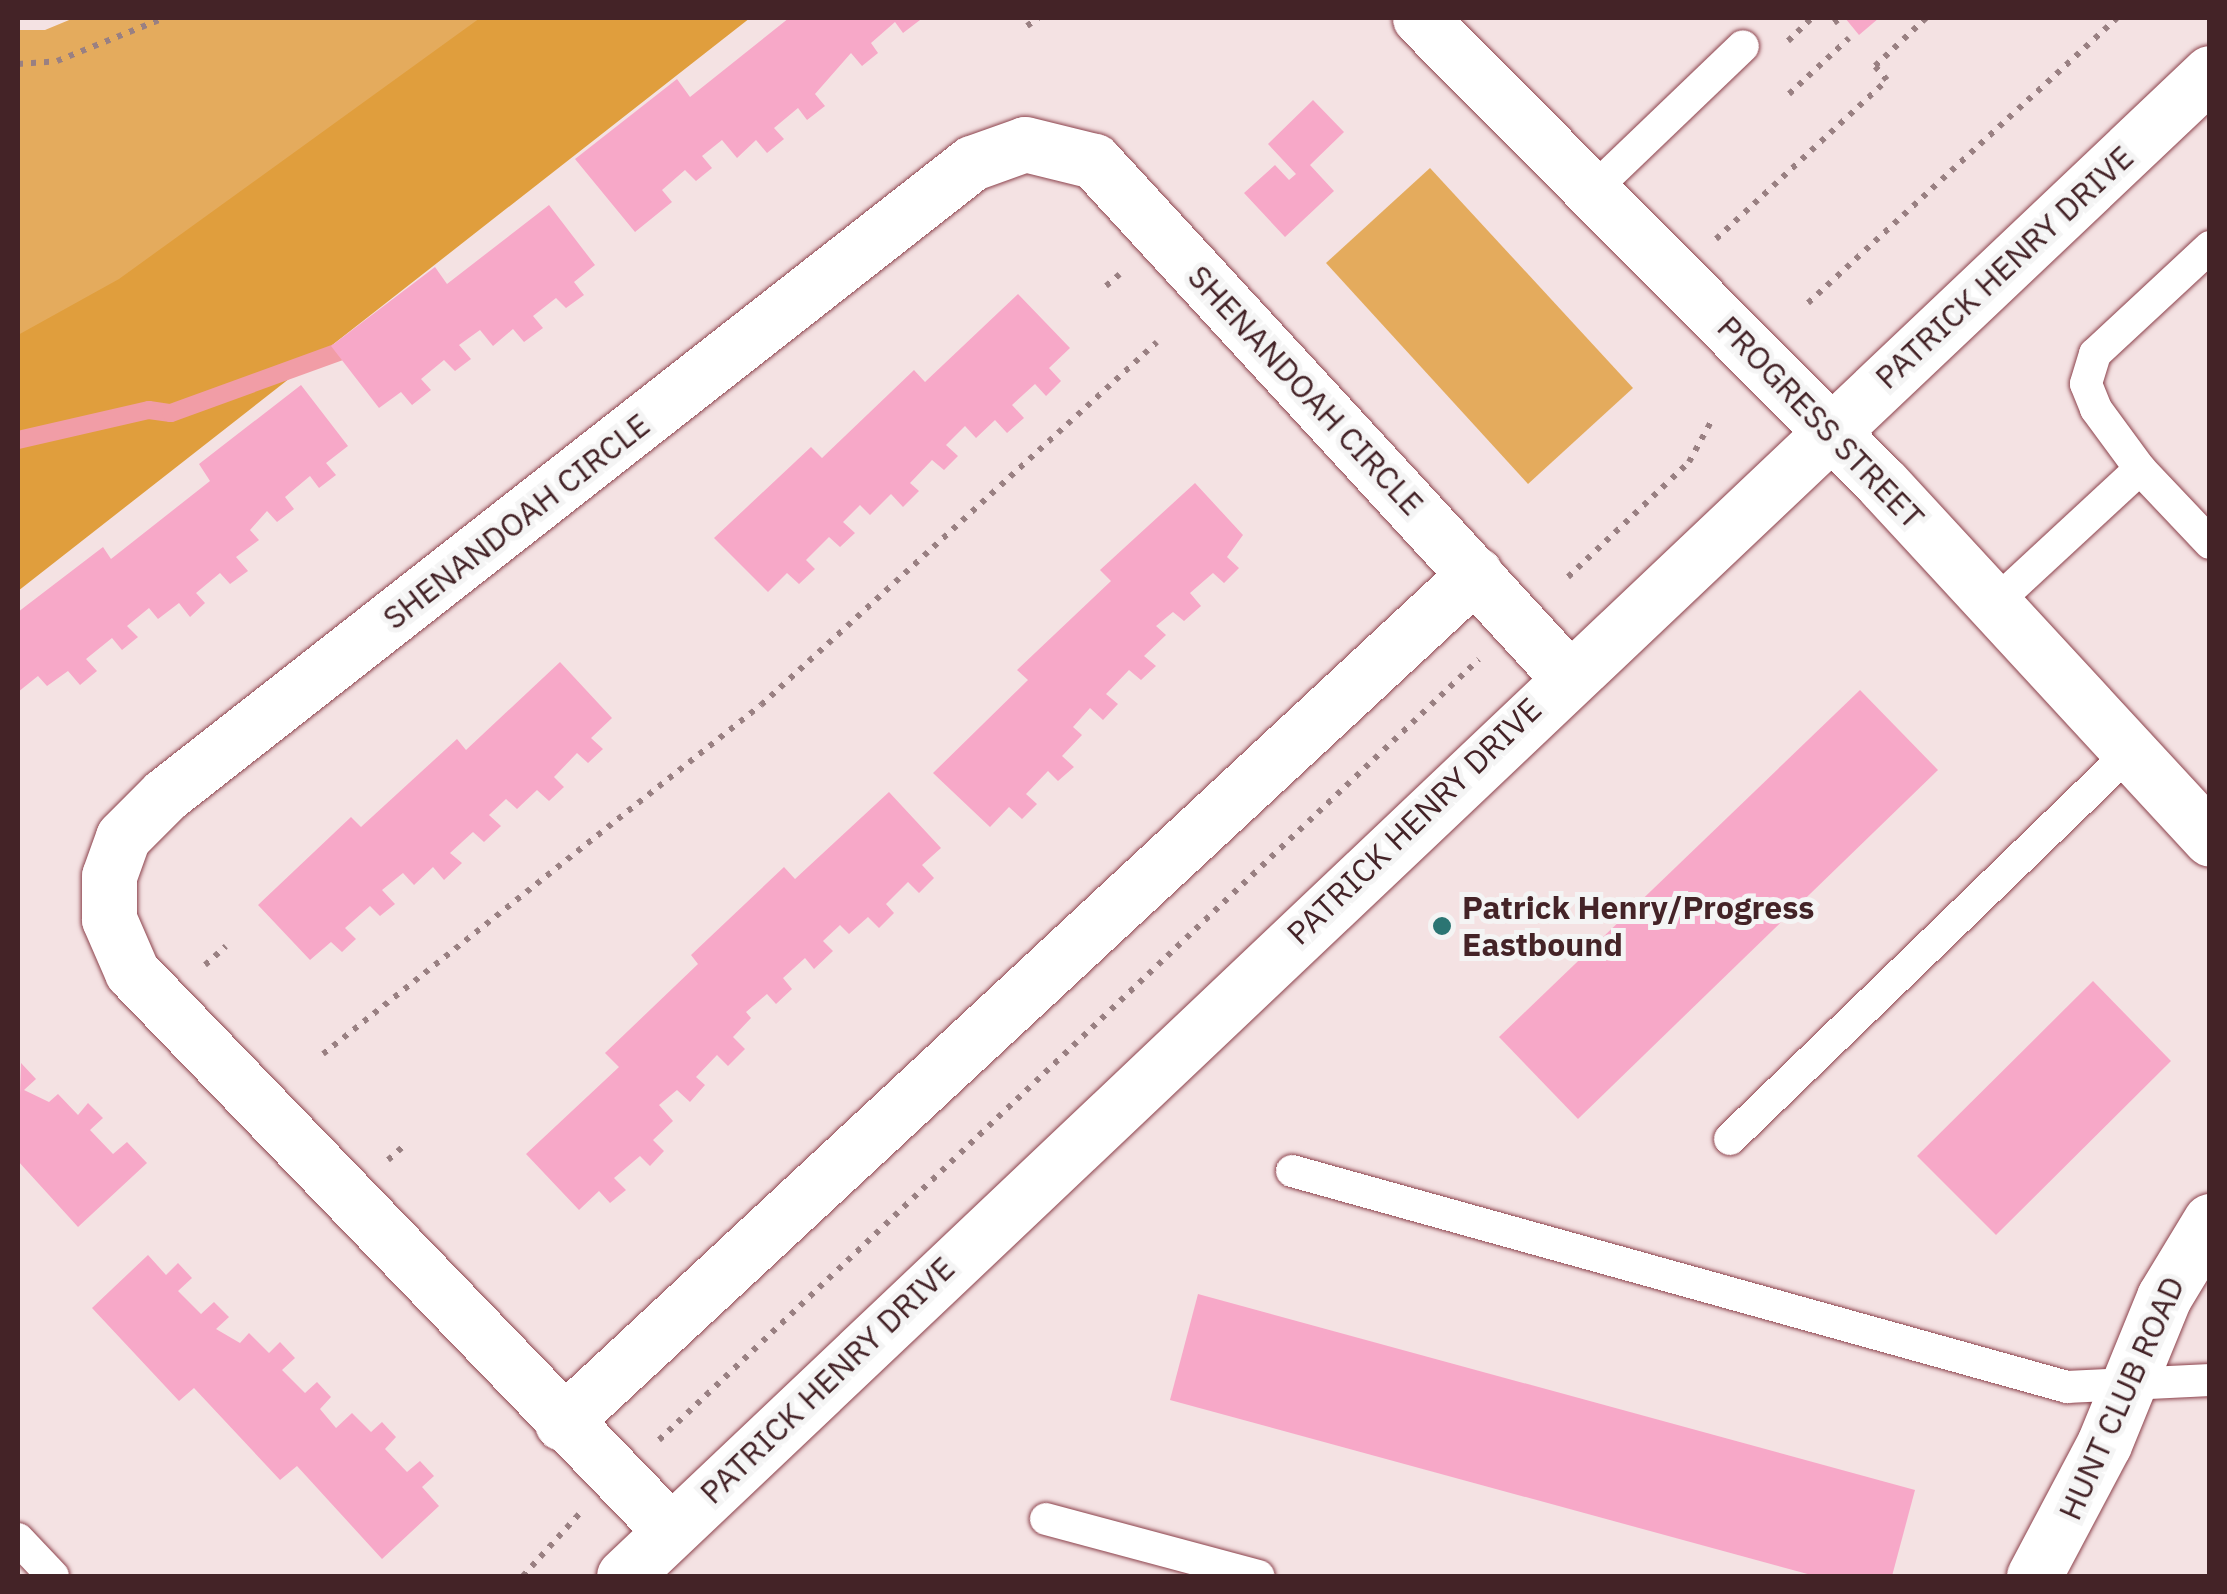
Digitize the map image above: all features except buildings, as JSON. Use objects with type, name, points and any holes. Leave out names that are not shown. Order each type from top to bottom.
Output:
[{"type":"street","name":"PROGRESS STREET","points":[[1420,18],[1831,430],[2210,838]]},
{"type":"street","name":"PATRICK HENRY DRIVE","points":[[624,1576],[1566,676],[2210,73]]},
{"type":"street","name":"SHENANDOAH CIRCLE","points":[[670,1530],[562,1423],[132,972],[109,919],[109,876],[123,837],[165,795],[972,164],[1025,144],[1094,160],[1566,676]]},
{"type":"street","points":[[562,1423],[1475,574]]},
{"type":"street","name":"HUNT CLUB ROAD","points":[[2034,1576],[2080,1495],[2164,1297],[2210,1220]]},
{"type":"lane","points":[[1592,191],[1743,46]]},
{"type":"lane","points":[[2210,246],[2095,354],[2086,384],[2096,410],[2140,469],[2210,543]]},
{"type":"lane","points":[[1994,604],[2140,469]]},
{"type":"lane","points":[[1730,1139],[2130,752]]},
{"type":"lane","points":[[1292,1171],[2067,1386],[2210,1380]]},
{"type":"lane","points":[[1046,1519],[1258,1576]]},
{"type":"lane","points":[[18,1539],[52,1576]]},
{"type":"path","points":[[18,64],[57,61],[164,18]]},
{"type":"path","points":[[1028,26],[1038,18]]},
{"type":"path","points":[[1716,240],[1887,80],[1875,66],[1926,18]]},
{"type":"path","points":[[1808,304],[2117,18]]},
{"type":"path","points":[[1788,94],[1849,38]]},
{"type":"path","points":[[323,1054],[760,706],[1157,342]]},
{"type":"path","points":[[1568,577],[1690,462],[1713,418]]},
{"type":"path","points":[[645,1454],[1484,655]]},
{"type":"path","points":[[523,1576],[580,1513]]},
{"type":"shaded area","points":[[74,18],[523,18],[18,395],[18,30],[45,30]]},
{"type":"shaded area","points":[[480,18],[750,18],[18,591],[18,335],[119,279]]},
{"type":"shaded area","points":[[1430,168],[1633,388],[1528,484],[1326,263]]},
{"type":"waterway","points":[[18,440],[149,410],[171,413],[355,346]]},
{"type":"place","name":"Patrick Henry/Progress Eastbound","points":[[1442,926]]}]
